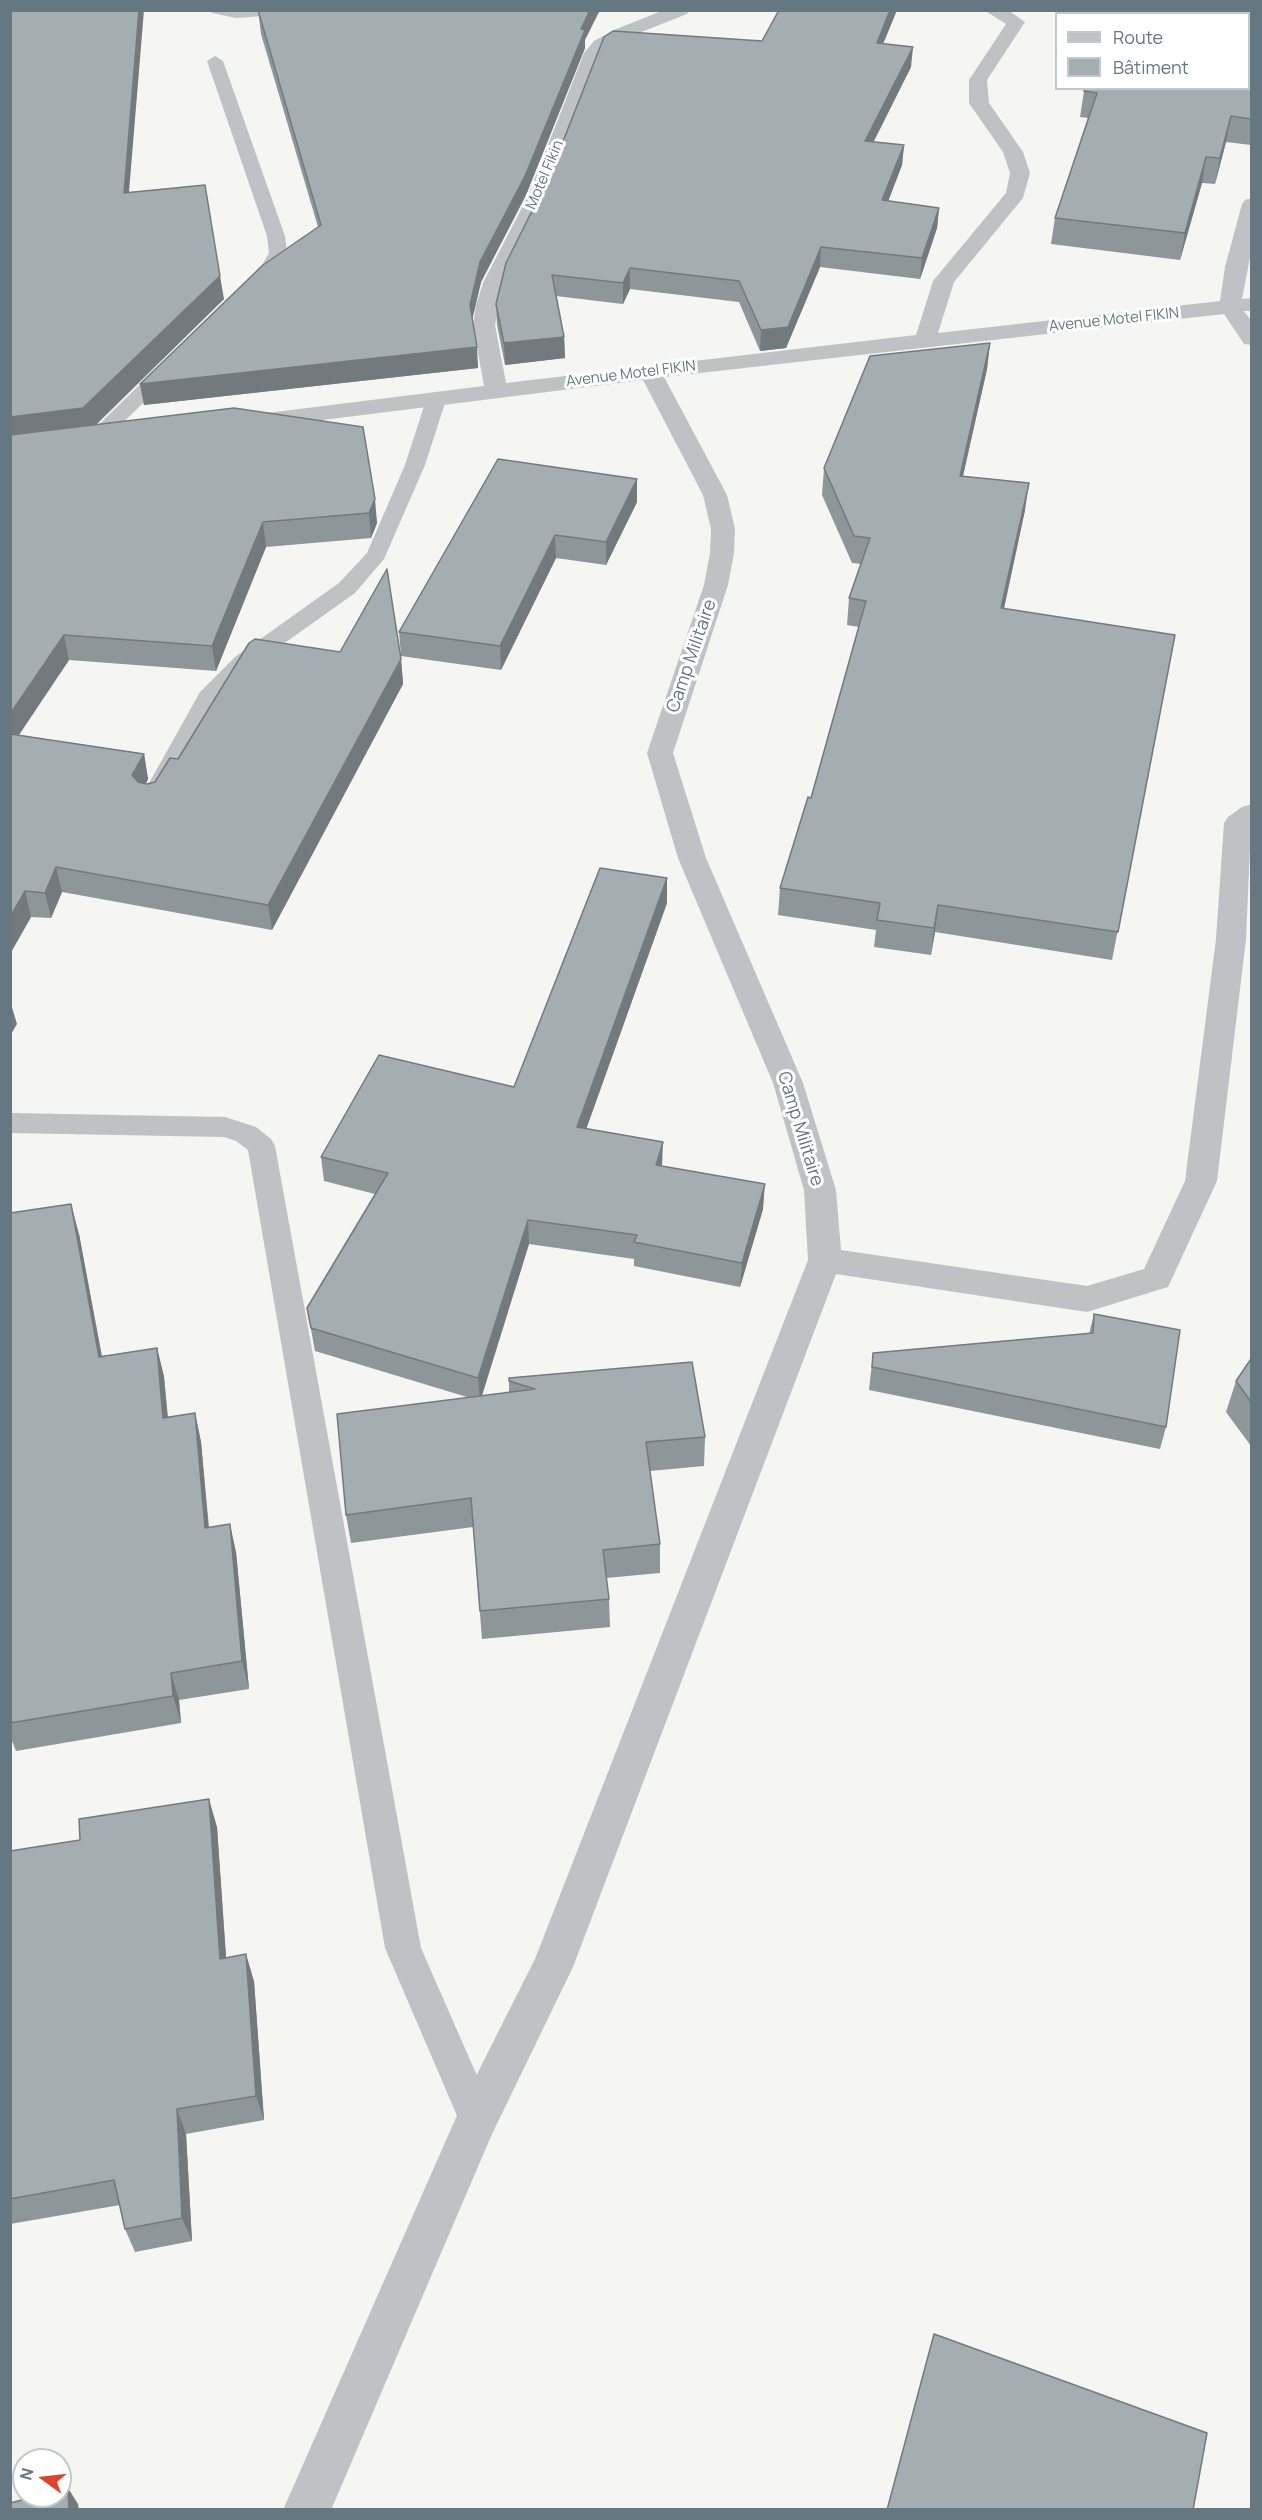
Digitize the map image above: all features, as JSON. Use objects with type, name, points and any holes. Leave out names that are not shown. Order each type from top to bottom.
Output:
[{"type":"street","name":"Motel Fikin","points":[[496,391],[484,325],[487,305],[494,283],[538,196],[593,53],[601,45],[620,34],[681,10]]},
{"type":"street","points":[[993,10],[1016,22]]},
{"type":"street","points":[[925,340],[944,281],[1016,194],[1020,173],[1013,152],[979,103],[978,80],[1016,22],[1035,10]]},
{"type":"street","points":[[1251,204],[1236,267],[1241,306],[1251,339]]},
{"type":"street","name":"Avenue Motel FIKIN","points":[[235,424],[650,372],[1241,306]]},
{"type":"street","name":"Camp Militaire","points":[[650,372],[715,495],[723,529],[722,553],[716,585],[660,753],[692,858],[788,1083],[820,1190],[825,1260]]},
{"type":"street","points":[[69,444],[129,437]]},
{"type":"street","points":[[307,2510],[477,2119],[552,1967],[825,1260],[1087,1299],[1156,1278],[1201,1180],[1231,939],[1238,823],[1251,813]]},
{"type":"lane","points":[[217,10],[236,13],[276,10]]},
{"type":"lane","points":[[216,61],[276,236],[278,254],[269,268],[244,292]]},
{"type":"lane","points":[[93,441],[185,350]]},
{"type":"lane","points":[[151,800],[208,697],[243,662],[348,588],[377,555],[415,465],[436,400]]},
{"type":"lane","points":[[10,1123],[225,1127],[246,1134],[261,1146],[403,1948],[477,2119]]},
{"type":"building","points":[[10,10],[139,10],[124,193],[205,185],[220,276],[83,408],[10,417]]},
{"type":"building","points":[[258,10],[590,10],[581,29],[585,30],[525,176],[480,262],[470,305],[477,347],[140,384],[263,265],[321,225]]},
{"type":"building","points":[[779,10],[890,10],[877,43],[913,47],[865,141],[904,145],[882,200],[939,208],[922,258],[821,247],[788,327],[761,330],[739,281],[630,268],[623,283],[552,275],[564,337],[504,343],[496,304],[506,263],[549,177],[604,37],[613,31],[762,41]]},
{"type":"building","points":[[1098,10],[1251,10],[1251,119],[1231,116],[1220,158],[1206,157],[1185,233],[1055,218],[1097,93],[1084,91],[1250,90],[1250,12],[1098,12]]},
{"type":"building","points":[[990,343],[960,476],[1029,483],[1001,608],[1175,635],[1118,932],[938,905],[934,928],[877,920],[880,903],[780,888],[808,797],[811,798],[866,601],[849,598],[870,538],[854,536],[824,468],[870,356]]},
{"type":"building","points":[[234,408],[363,427],[375,499],[369,513],[263,522],[212,646],[64,635],[10,714],[10,435]]},
{"type":"building","points":[[498,459],[637,479],[606,542],[555,535],[500,646],[399,632]]},
{"type":"building","points":[[387,569],[401,659],[268,905],[56,867],[45,893],[25,891],[10,917],[10,734],[144,754],[132,775],[138,782],[147,784],[155,782],[170,758],[178,759],[249,643],[255,639],[340,652]]},
{"type":"building","points":[[600,868],[667,878],[577,1127],[663,1142],[656,1165],[765,1184],[742,1263],[634,1242],[637,1235],[528,1220],[478,1378],[311,1328],[307,1308],[388,1173],[321,1157],[379,1055],[514,1087]]},
{"type":"building","points":[[71,1204],[99,1357],[157,1348],[163,1418],[195,1413],[205,1528],[230,1524],[242,1661],[171,1673],[173,1696],[10,1723],[10,1213]]},
{"type":"building","points":[[1094,1314],[1180,1330],[1166,1427],[872,1367],[873,1353],[1093,1333]]},
{"type":"building","points":[[1251,1359],[1251,1402],[1236,1381]]},
{"type":"building","points":[[692,1362],[705,1437],[646,1442],[660,1544],[603,1550],[609,1599],[480,1611],[471,1498],[346,1515],[337,1414],[535,1389],[509,1381],[509,1378]]},
{"type":"building","points":[[209,1799],[220,1959],[246,1954],[256,2096],[177,2109],[182,2218],[125,2229],[114,2180],[10,2199],[10,1851],[80,1840],[79,1819]]},
{"type":"building","points":[[934,2334],[1207,2433],[1193,2510],[887,2510]]},
{"type":"building","points":[[12,2502],[12,2508],[69,2508],[69,2510],[10,2510]]}]
